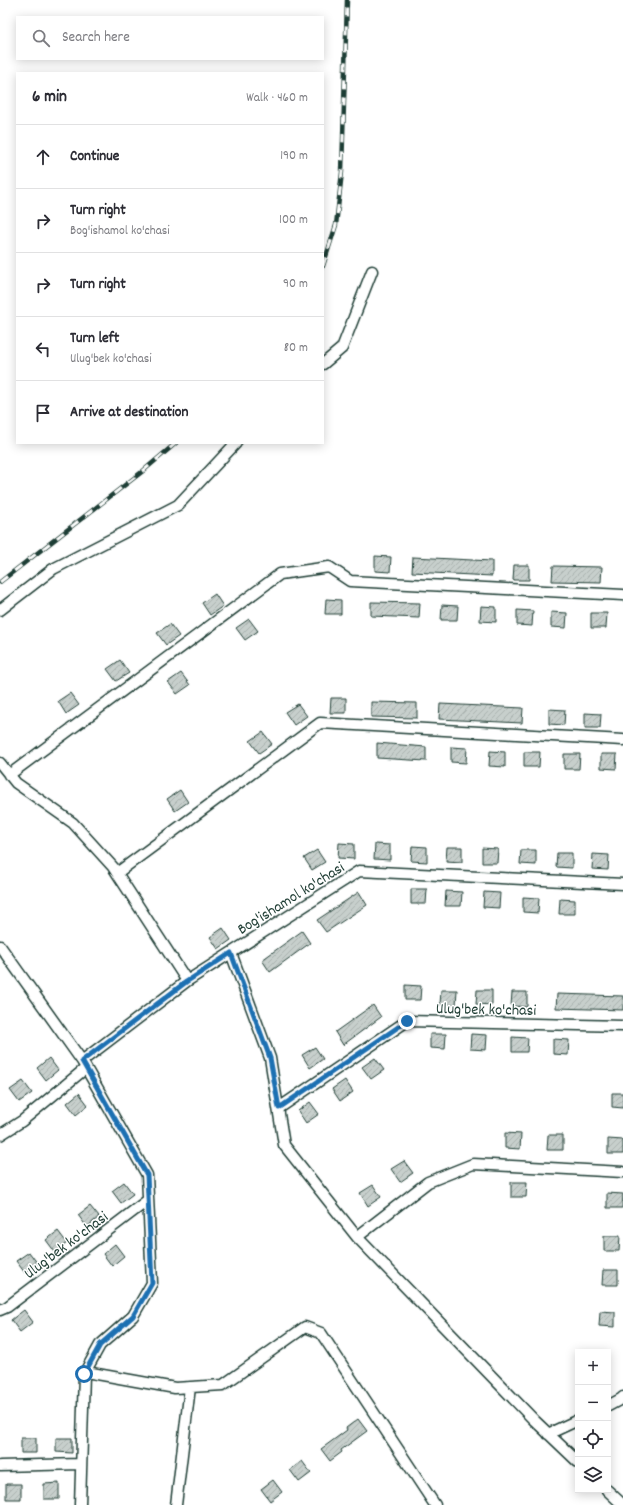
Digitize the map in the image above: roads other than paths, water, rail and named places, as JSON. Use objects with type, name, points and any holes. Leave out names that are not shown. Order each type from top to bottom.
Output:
[{"type":"street","points":[[324,363],[342,348],[372,271]]},
{"type":"street","points":[[0,610],[52,569],[178,504],[235,444]]},
{"type":"street","points":[[9,775],[280,574],[329,567],[350,581],[623,595]]},
{"type":"street","points":[[117,873],[320,723],[623,740]]},
{"type":"street","points":[[0,763],[16,783],[73,823],[113,867],[186,982]]},
{"type":"street","name":"Bog'ishamol ko'chasi","points":[[0,1135],[22,1120],[84,1064],[186,982],[359,871],[623,884]]},
{"type":"street","points":[[1,951],[84,1064],[147,1175],[152,1283],[133,1316],[100,1345],[84,1374],[80,1505]]},
{"type":"street","points":[[231,953],[270,1058],[284,1145],[357,1237],[548,1434],[575,1459]]},
{"type":"street","name":"Ulug'bek ko'chasi","points":[[279,1108],[407,1021],[623,1026]]},
{"type":"street","points":[[357,1237],[428,1182],[473,1164],[623,1172]]},
{"type":"street","name":"Ulug'bek ko'chasi","points":[[0,1310],[7,1307],[148,1200]]},
{"type":"street","points":[[86,1372],[175,1388],[223,1385],[305,1327],[320,1333],[435,1505]]},
{"type":"street","points":[[176,1505],[190,1387]]},
{"type":"street","points":[[611,1404],[623,1397]]},
{"type":"street","points":[[548,1434],[576,1421]]},
{"type":"street","points":[[0,1466],[81,1464]]},
{"type":"street","points":[[610,1493],[623,1505]]},
{"type":"railway","points":[[324,263],[336,225],[342,172],[347,0]]},
{"type":"railway","points":[[0,582],[143,471],[175,444]]}]
